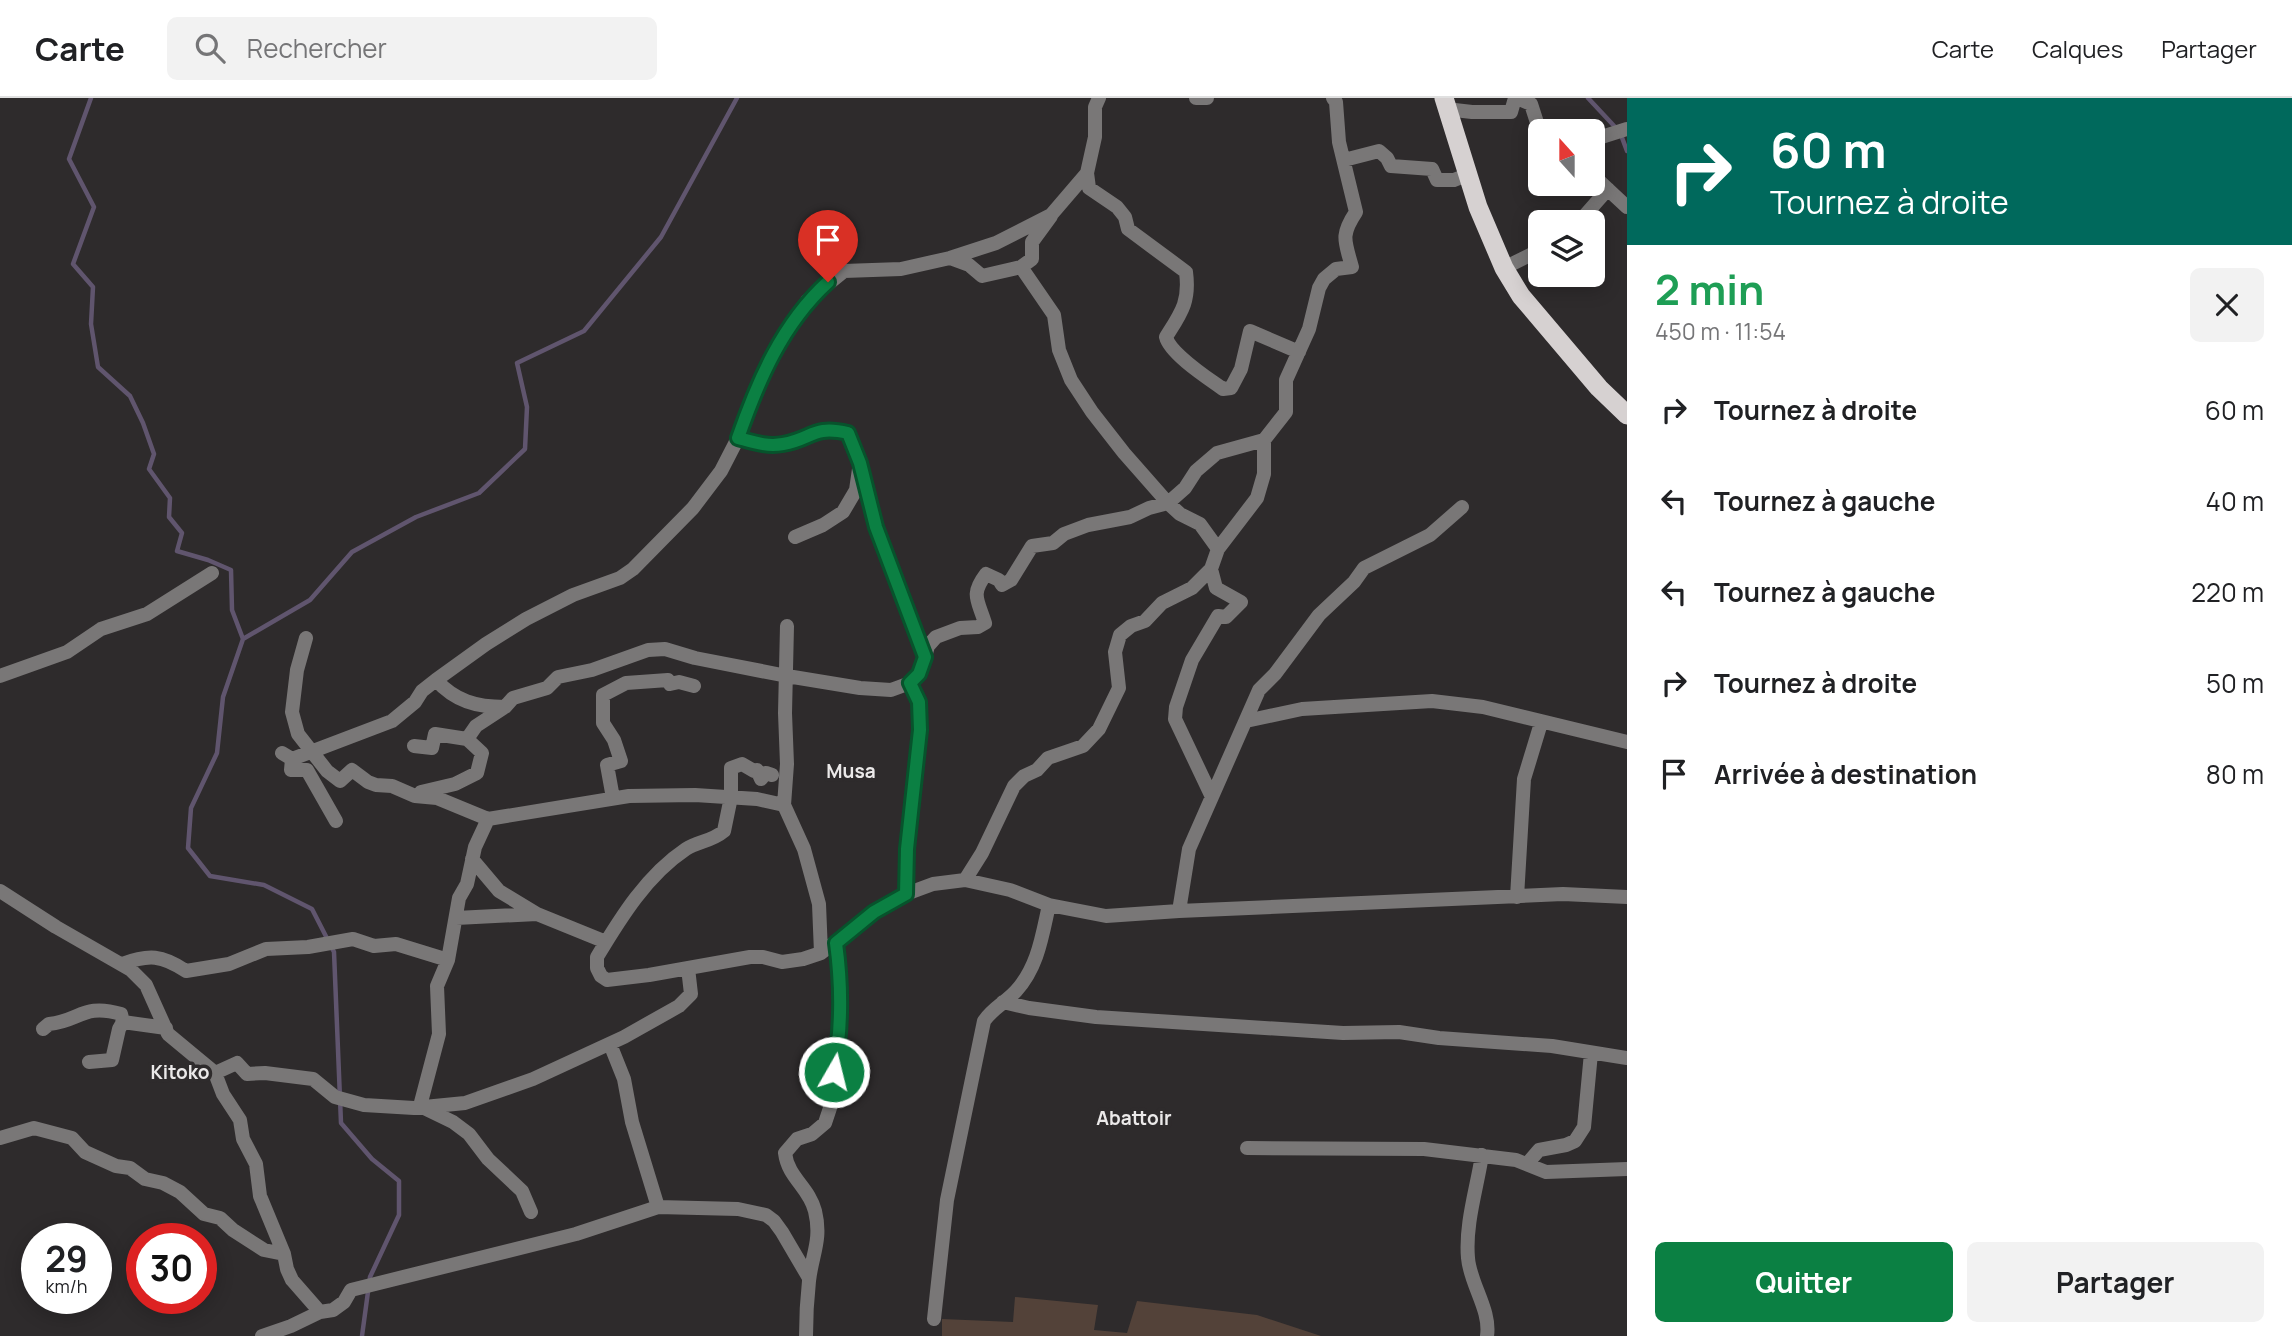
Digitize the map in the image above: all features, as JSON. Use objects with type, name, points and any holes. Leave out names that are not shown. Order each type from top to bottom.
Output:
[{"type":"highway","points":[[1445,103],[1478,207],[1504,268],[1521,296],[1599,388],[1627,415]]},
{"type":"street","points":[[1099,98],[1095,137],[1087,173],[1089,188],[1117,207],[1125,217],[1128,229],[1186,272],[1188,290],[1182,311],[1166,337],[1167,344],[1223,389],[1231,388],[1241,369],[1250,331],[1299,352]]},
{"type":"street","points":[[1196,98],[1207,98]]},
{"type":"street","points":[[467,739],[476,726],[505,707],[513,698],[547,688],[558,677],[592,670],[648,650],[665,649],[695,658],[860,688],[891,690],[910,683],[919,674],[928,646],[936,638],[960,628],[978,627],[985,623],[975,597],[976,587],[986,575],[999,580],[1002,585],[1011,580],[1032,546],[1053,543],[1064,534],[1088,525],[1130,517],[1168,503],[1185,488],[1196,471],[1217,453],[1264,440],[1286,412],[1286,380],[1309,329],[1319,288],[1324,279],[1336,269],[1352,267],[1344,240],[1345,229],[1356,212],[1339,142],[1333,98]]},
{"type":"street","points":[[1445,103],[1472,112],[1511,112],[1516,98],[1531,104],[1536,119]]},
{"type":"street","points":[[1605,136],[1627,129]]},
{"type":"street","points":[[1344,160],[1379,151],[1391,166],[1432,169],[1437,180],[1454,180],[1469,174]]},
{"type":"street","points":[[950,258],[969,265],[982,276],[1021,267],[1032,259],[1032,242],[1087,173]]},
{"type":"street","points":[[1605,186],[1627,207]]},
{"type":"street","points":[[1590,210],[1608,189]]},
{"type":"street","points":[[336,821],[307,770],[292,770],[287,756],[314,751],[392,721],[436,680],[526,619],[573,595],[620,578],[633,569],[693,508],[721,471],[738,438],[752,396],[778,345],[807,301],[828,282],[844,271],[901,269],[950,258],[996,243],[1051,215]]},
{"type":"street","points":[[1504,268],[1528,256]]},
{"type":"street","points":[[1021,267],[1054,315],[1059,350],[1071,380],[1092,412],[1168,503],[1180,514],[1200,524],[1218,550]]},
{"type":"street","points":[[738,438],[767,445],[784,444],[819,430],[830,429],[848,433],[860,463],[876,527],[925,657]]},
{"type":"street","points":[[965,880],[982,853],[1014,786],[1024,776],[1037,770],[1048,758],[1083,746],[1099,729],[1119,688],[1115,652],[1120,635],[1131,626],[1145,621],[1162,603],[1192,588],[1211,569],[1218,550],[1257,498],[1264,474],[1264,440]]},
{"type":"street","points":[[795,537],[823,525],[843,512],[856,490],[860,463]]},
{"type":"street","points":[[1180,911],[1189,849],[1259,690],[1275,674],[1319,615],[1354,582],[1364,568],[1430,535],[1462,507]]},
{"type":"street","points":[[1211,569],[1216,588],[1241,603],[1226,617],[1218,616],[1206,635],[1192,660],[1176,707],[1175,719],[1212,797]]},
{"type":"street","points":[[1,674],[67,652],[102,629],[146,614],[212,573]]},
{"type":"street","points":[[787,626],[787,764],[784,805],[804,849],[819,904],[821,953]]},
{"type":"street","points":[[306,638],[297,670],[292,712],[298,734],[314,751],[327,771],[340,781],[352,770],[376,785],[392,786],[410,794],[437,798],[488,819],[613,798],[665,795],[730,797],[784,805]]},
{"type":"street","points":[[436,680],[448,693],[477,705],[505,707]]},
{"type":"street","points":[[613,798],[607,765],[621,761],[614,740],[603,723],[603,695],[626,683],[668,680],[670,684],[679,682],[694,685]]},
{"type":"street","points":[[906,894],[907,849],[920,730],[919,702],[910,683]]},
{"type":"street","points":[[1247,721],[1302,709],[1432,701],[1483,707],[1627,742]]},
{"type":"street","points":[[1517,897],[1524,779],[1541,723]]},
{"type":"street","points":[[410,794],[455,784],[477,773],[482,753],[467,739],[435,734],[432,748],[414,746]]},
{"type":"street","points":[[772,775],[766,773],[761,779],[757,770],[742,764],[731,768],[730,797],[724,831],[705,843],[689,847],[661,868],[640,892],[597,957],[597,968],[601,976],[607,980],[649,975],[750,957],[782,962],[803,960],[821,953],[874,912],[906,894],[933,884],[965,880],[1010,890],[1049,905],[1105,916],[1563,894],[1627,897]]},
{"type":"street","points":[[420,1106],[439,1034],[437,986],[447,960],[459,898],[467,884],[475,847],[488,819]]},
{"type":"street","points":[[472,859],[499,891],[537,914],[606,942]]},
{"type":"street","points":[[0,891],[56,927],[122,964],[146,985],[169,1034],[215,1073],[223,1094],[240,1120],[243,1139],[256,1164],[260,1195],[284,1254],[287,1269],[292,1280],[320,1312]]},
{"type":"street","points":[[934,1319],[947,1200],[984,1021],[993,1009],[1016,991],[1031,970],[1049,905]]},
{"type":"street","points":[[456,918],[537,914]]},
{"type":"street","points":[[122,964],[149,957],[168,959],[186,971],[229,964],[266,949],[308,947],[353,939],[374,946],[396,944],[447,960]]},
{"type":"street","points":[[806,1336],[809,1278],[817,1250],[818,1228],[814,1207],[786,1167],[785,1153],[797,1139],[812,1134],[825,1123],[830,1108],[841,1000],[836,943]]},
{"type":"street","points":[[215,1073],[237,1062],[247,1074],[265,1073],[313,1079],[335,1097],[364,1105],[420,1106],[465,1103],[533,1080],[645,1027],[689,998],[691,994],[688,968]]},
{"type":"street","points":[[1003,1002],[1029,1008],[1145,1021],[1343,1033],[1399,1032],[1439,1038],[1552,1046],[1627,1058]]},
{"type":"street","points":[[43,1029],[49,1024],[94,1010],[105,1009],[121,1014],[123,1022],[112,1060],[89,1062]]},
{"type":"street","points":[[123,1022],[166,1028]]},
{"type":"street","points":[[610,1044],[624,1079],[632,1122],[657,1207]]},
{"type":"street","points":[[1527,1164],[1539,1150],[1575,1141],[1584,1127],[1591,1053]]},
{"type":"street","points":[[420,1106],[453,1122],[469,1134],[488,1159],[522,1191],[531,1212]]},
{"type":"street","points":[[0,1138],[34,1129],[72,1138],[85,1153],[116,1166],[130,1168],[145,1179],[163,1183],[180,1192],[204,1213],[220,1218],[264,1250],[284,1254]]},
{"type":"street","points":[[1247,1148],[1424,1149],[1527,1164],[1546,1172],[1627,1169]]},
{"type":"street","points":[[1482,1156],[1468,1238],[1468,1259],[1483,1309],[1487,1336]]},
{"type":"street","points":[[262,1336],[320,1312],[333,1310],[344,1301],[351,1290],[576,1234],[657,1207],[738,1209],[766,1216],[774,1221],[782,1232],[809,1278]]},
{"type":"shaded area","points":[[1015,1297],[1098,1305],[1094,1330],[1127,1333],[1137,1301],[1257,1315],[1321,1336],[942,1336],[942,1319],[1013,1322]]},
{"type":"waterway","points":[[91,98],[69,159],[94,207],[73,264],[93,287],[91,324],[98,367],[130,396],[143,423],[154,454],[149,469],[170,498],[169,517],[182,533],[177,551],[231,570],[232,610],[243,639],[223,697],[217,753],[191,808],[188,848],[210,876],[264,885],[312,909],[334,952],[341,1123],[372,1159],[399,1181],[399,1215],[370,1277],[362,1336]]},
{"type":"waterway","points":[[243,639],[310,600],[352,552],[416,517],[479,493],[525,449],[527,407],[517,363],[584,331],[661,237],[737,98]]},
{"type":"waterway","points":[[1588,98],[1616,128]]},
{"type":"waterway","points":[[1621,135],[1627,151]]},
{"type":"district","name":"Musa","points":[[851,771]]},
{"type":"district","name":"Kitoko","points":[[180,1072]]},
{"type":"district","name":"Abattoir","points":[[1134,1118]]},
{"type":"route","points":[[828,282],[807,301],[778,345],[752,396],[738,438],[767,445],[784,444],[819,430],[830,429],[848,433],[856,447],[876,527],[925,657],[919,674],[910,683],[919,702],[920,730],[907,849],[906,894],[874,912],[836,943],[841,1000],[834,1072]]}]
